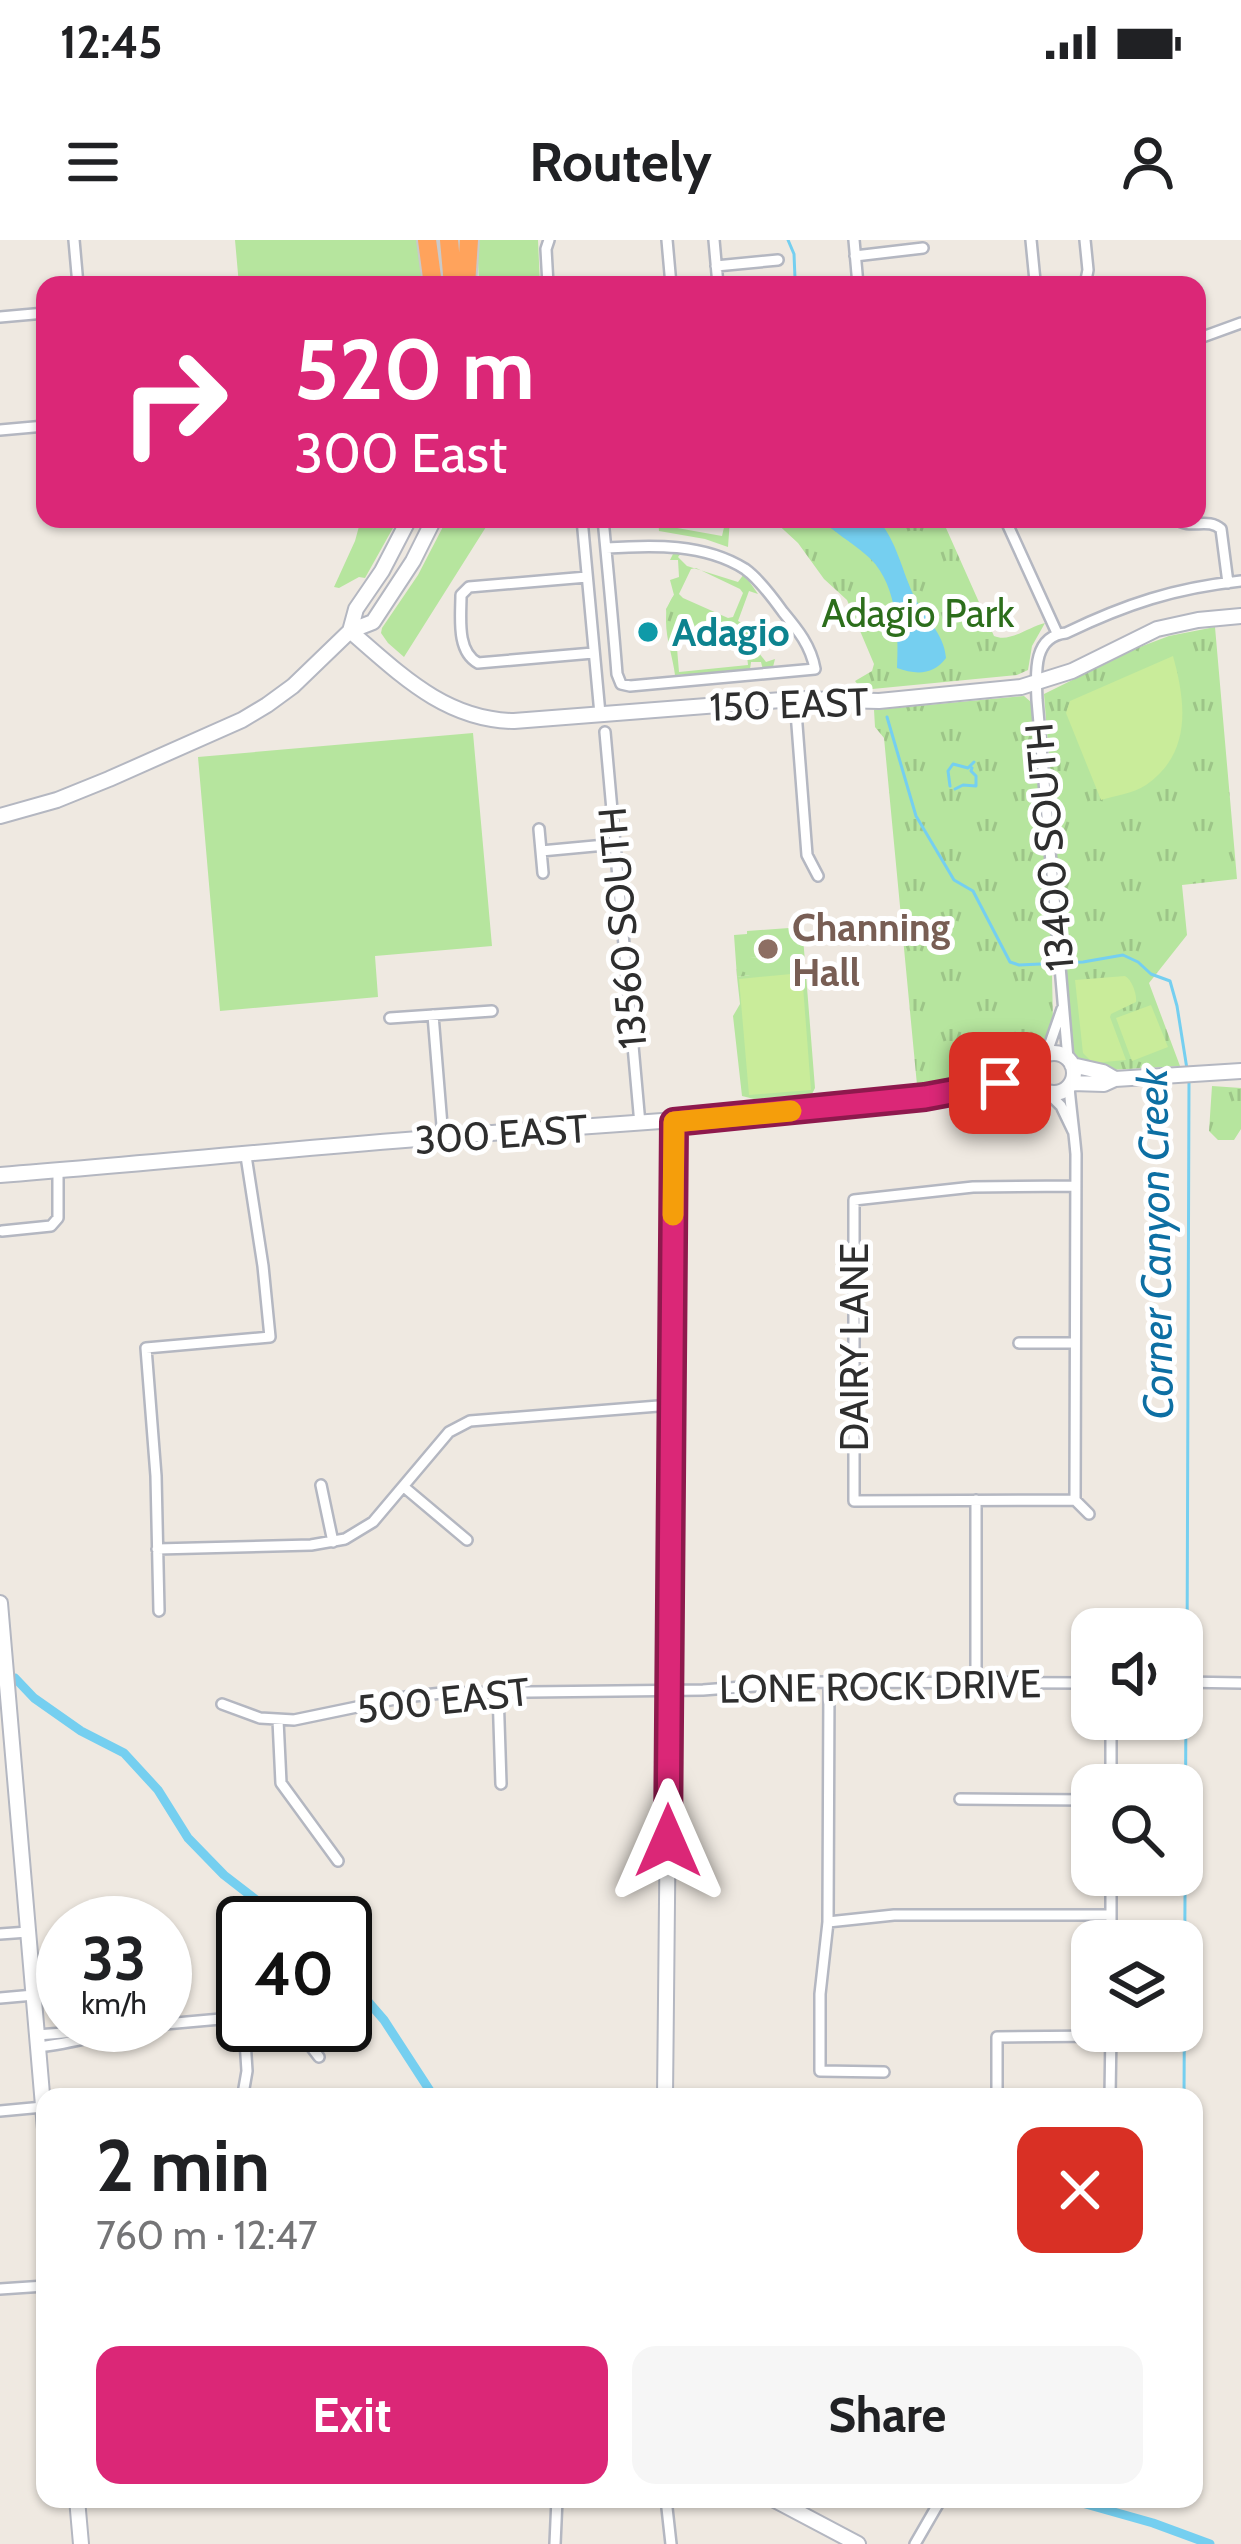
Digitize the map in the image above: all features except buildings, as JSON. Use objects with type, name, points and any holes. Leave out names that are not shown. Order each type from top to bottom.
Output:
[{"type":"highway","points":[[427,240],[435,276]]},
{"type":"highway","points":[[449,240],[452,276]]},
{"type":"highway","points":[[466,276],[469,240]]},
{"type":"main road","points":[[436,240],[437,276]]},
{"type":"main road","points":[[459,240],[464,276]]},
{"type":"main road","points":[[350,632],[356,609],[404,528]]},
{"type":"main road","points":[[0,815],[57,800],[242,720],[293,686],[350,632],[373,622],[430,528]]},
{"type":"main road","name":"150 EAST","points":[[350,632],[422,692],[471,715],[514,721],[795,699],[879,701],[1036,685],[1157,629],[1241,616]]},
{"type":"main road","points":[[1070,1062],[1074,1074],[1070,1085],[1059,1093],[1043,1089],[1034,1076],[1041,1060],[1058,1054],[1084,1070],[1115,1079]]},
{"type":"main road","name":"300 EAST","points":[[1000,1083],[1041,1060]]},
{"type":"main road","points":[[1070,1085],[1241,1071]]},
{"type":"main road","name":"300 EAST","points":[[0,1175],[674,1122],[925,1097],[1000,1083],[1043,1089]]},
{"type":"main road","points":[[665,2088],[674,1122]]},
{"type":"main road","points":[[0,1603],[36,2026]]},
{"type":"main road","points":[[38,2052],[41,2088]]},
{"type":"main road","points":[[78,2508],[81,2544]]},
{"type":"main road","points":[[790,2508],[858,2544]]},
{"type":"street","points":[[74,240],[77,276]]},
{"type":"street","points":[[548,276],[550,240]]},
{"type":"street","points":[[667,240],[669,276]]},
{"type":"street","points":[[714,240],[717,276]]},
{"type":"street","points":[[854,240],[857,276]]},
{"type":"street","points":[[1031,240],[1035,276]]},
{"type":"street","points":[[1085,240],[1087,276]]},
{"type":"street","points":[[855,256],[923,248]]},
{"type":"street","points":[[716,266],[778,260]]},
{"type":"street","points":[[0,317],[36,314]]},
{"type":"street","points":[[1206,336],[1241,323]]},
{"type":"street","points":[[0,430],[36,427]]},
{"type":"street","points":[[1206,523],[1221,529],[1228,583]]},
{"type":"street","points":[[583,528],[600,714]]},
{"type":"street","points":[[604,528],[617,674],[621,684],[814,669],[807,643],[745,569],[667,546],[606,548]]},
{"type":"street","points":[[1008,528],[1057,633]]},
{"type":"street","points":[[586,577],[469,587],[460,595],[464,648],[478,663],[593,653]]},
{"type":"street","points":[[1036,685],[1040,653],[1057,633],[1159,594],[1241,581]]},
{"type":"street","name":"13400 SOUTH","points":[[1036,685],[1070,1062]]},
{"type":"street","points":[[795,699],[807,855],[818,876]]},
{"type":"street","name":"13560 SOUTH","points":[[605,732],[640,1124]]},
{"type":"street","points":[[539,829],[543,873]]},
{"type":"street","points":[[541,851],[616,844]]},
{"type":"street","name":"13400 SOUTH","points":[[1041,1060],[1062,1009]]},
{"type":"street","points":[[390,1018],[492,1010]]},
{"type":"street","points":[[433,1015],[443,1138]]},
{"type":"street","points":[[1070,1085],[1072,1131]]},
{"type":"street","points":[[1043,1089],[1061,1106],[1072,1131],[1075,1500],[1089,1514]]},
{"type":"street","points":[[159,1611],[146,1348],[270,1337],[246,1156]]},
{"type":"street","points":[[2,1231],[51,1226],[58,1218],[58,1170]]},
{"type":"street","name":"DAIRY LANE","points":[[976,1501],[854,1501],[854,1199],[973,1187],[1076,1186]]},
{"type":"street","points":[[1018,1342],[1076,1343]]},
{"type":"street","points":[[157,1549],[333,1542],[365,1529],[449,1432],[470,1421],[671,1405]]},
{"type":"street","points":[[321,1486],[333,1542]]},
{"type":"street","points":[[404,1487],[466,1540]]},
{"type":"street","points":[[976,1682],[976,1501],[1075,1500]]},
{"type":"street","name":"LONE ROCK DRIVE","points":[[668,1690],[785,1682],[1071,1683]]},
{"type":"street","points":[[829,1682],[828,1922],[820,1994],[820,2071],[884,2072]]},
{"type":"street","points":[[1203,1682],[1241,1683]]},
{"type":"street","name":"500 EAST","points":[[222,1704],[278,1720],[405,1697],[668,1690]]},
{"type":"street","points":[[498,1691],[501,1784]]},
{"type":"street","points":[[278,1720],[281,1783],[338,1861]]},
{"type":"street","points":[[960,1799],[1071,1800]]},
{"type":"street","points":[[1111,1896],[1111,1920]]},
{"type":"street","points":[[828,1922],[894,1915],[1111,1915]]},
{"type":"street","points":[[0,1934],[28,1932]]},
{"type":"street","points":[[0,1998],[34,1995]]},
{"type":"street","points":[[997,2088],[997,2037],[1071,2035]]},
{"type":"street","points":[[244,2088],[245,2052]]},
{"type":"street","points":[[316,2052],[320,2057]]},
{"type":"street","points":[[1110,2088],[1111,2052]]},
{"type":"street","points":[[0,2111],[36,2108]]},
{"type":"street","points":[[0,2289],[36,2287]]},
{"type":"street","points":[[555,2544],[556,2508]]},
{"type":"street","points":[[667,2508],[671,2544]]},
{"type":"street","points":[[915,2544],[936,2508]]},
{"type":"green space","points":[[235,240],[419,240],[424,276],[238,276]]},
{"type":"green space","points":[[477,240],[538,240],[540,276],[479,276]]},
{"type":"green space","points":[[359,528],[393,528],[365,578],[334,587]]},
{"type":"green space","points":[[442,528],[485,528],[404,657],[381,633]]},
{"type":"green space","points":[[677,528],[722,536],[724,528],[729,528],[728,547],[705,539],[659,531]]},
{"type":"green space","name":"Adagio Park","points":[[782,528],[946,528],[994,636],[1013,636],[1045,623],[1032,646],[1028,670],[1017,675],[862,690],[855,681],[872,671],[874,664],[847,600],[824,579]]},
{"type":"green space","points":[[682,552],[678,557],[694,568],[679,594],[728,618],[733,617],[743,593],[701,570],[738,582],[744,574],[758,594],[749,591],[738,621],[755,635],[749,640],[766,662],[775,659],[773,667],[763,670],[761,662],[751,662],[750,670],[675,675],[666,624],[674,595],[670,580],[679,577],[678,560],[670,560]],"holes":[[[744,629],[748,665],[679,672],[676,636]]]},
{"type":"green space","points":[[674,595],[725,620],[726,627],[696,631],[667,624],[666,609]]},
{"type":"green space","points":[[1215,627],[1237,879],[1182,885],[1187,935],[1149,983],[1180,1066],[1110,1070],[1079,1062],[1068,1040],[1044,694],[1137,648]]},
{"type":"green space","points":[[1173,656],[1182,726],[1171,758],[1146,785],[1101,800],[1066,713],[1070,701]]},
{"type":"green space","points":[[1024,696],[1031,702],[1051,927],[1053,1021],[1045,1044],[1017,1070],[956,1083],[917,1085],[884,738],[875,727],[874,710]]},
{"type":"green space","points":[[473,733],[492,946],[375,956],[378,997],[220,1011],[198,757]]},
{"type":"green space","points":[[789,928],[803,937],[815,1088],[812,1094],[754,1099],[742,1096],[733,1016],[740,1004],[737,977],[750,975],[749,958],[775,956],[747,937],[747,931]]},
{"type":"green space","points":[[773,934],[776,956],[750,958],[751,975],[737,977],[734,935]]},
{"type":"green space","points":[[802,973],[811,1090],[749,1095],[739,979]]},
{"type":"green space","points":[[1125,976],[1134,988],[1136,1002],[1110,1017],[1126,1060],[1093,1063],[1083,1053],[1075,980]]},
{"type":"green space","points":[[1151,1005],[1168,1047],[1132,1061],[1116,1018]]},
{"type":"green space","points":[[1212,1086],[1241,1088],[1241,1129],[1234,1140],[1218,1140],[1209,1131]]},
{"type":"water","points":[[832,528],[885,528],[915,598],[942,641],[946,658],[936,668],[911,672],[897,668],[890,591],[865,554]]},
{"type":"waterway","name":"Corner Canyon Creek","points":[[788,240],[795,276]]},
{"type":"waterway","name":"Corner Canyon Creek","points":[[887,717],[916,816],[954,880],[973,891],[1010,962],[1083,962],[1123,955],[1170,981],[1187,1069]]},
{"type":"waterway","points":[[950,786],[948,771],[953,764],[968,768],[974,762]]},
{"type":"waterway","points":[[955,789],[976,786],[972,768]]},
{"type":"waterway","name":"Corner Canyon Creek","points":[[1187,1608],[1189,1079]]},
{"type":"waterway","points":[[15,1678],[34,1698],[81,1731],[124,1753],[158,1790],[188,1838],[251,1896]]},
{"type":"waterway","name":"Corner Canyon Creek","points":[[1184,2088],[1186,1740]]},
{"type":"waterway","points":[[372,2006],[428,2088]]},
{"type":"waterway","points":[[1100,2508],[1210,2544]]},
{"type":"slow traffic","points":[[673,1215],[674,1122],[791,1111]]},
{"type":"place","name":"Adagio","points":[[648,632]]},
{"type":"place","name":"Channing Hall","points":[[768,949]]},
{"type":"route","points":[[668,1841],[674,1122],[925,1097],[1000,1083]]}]
